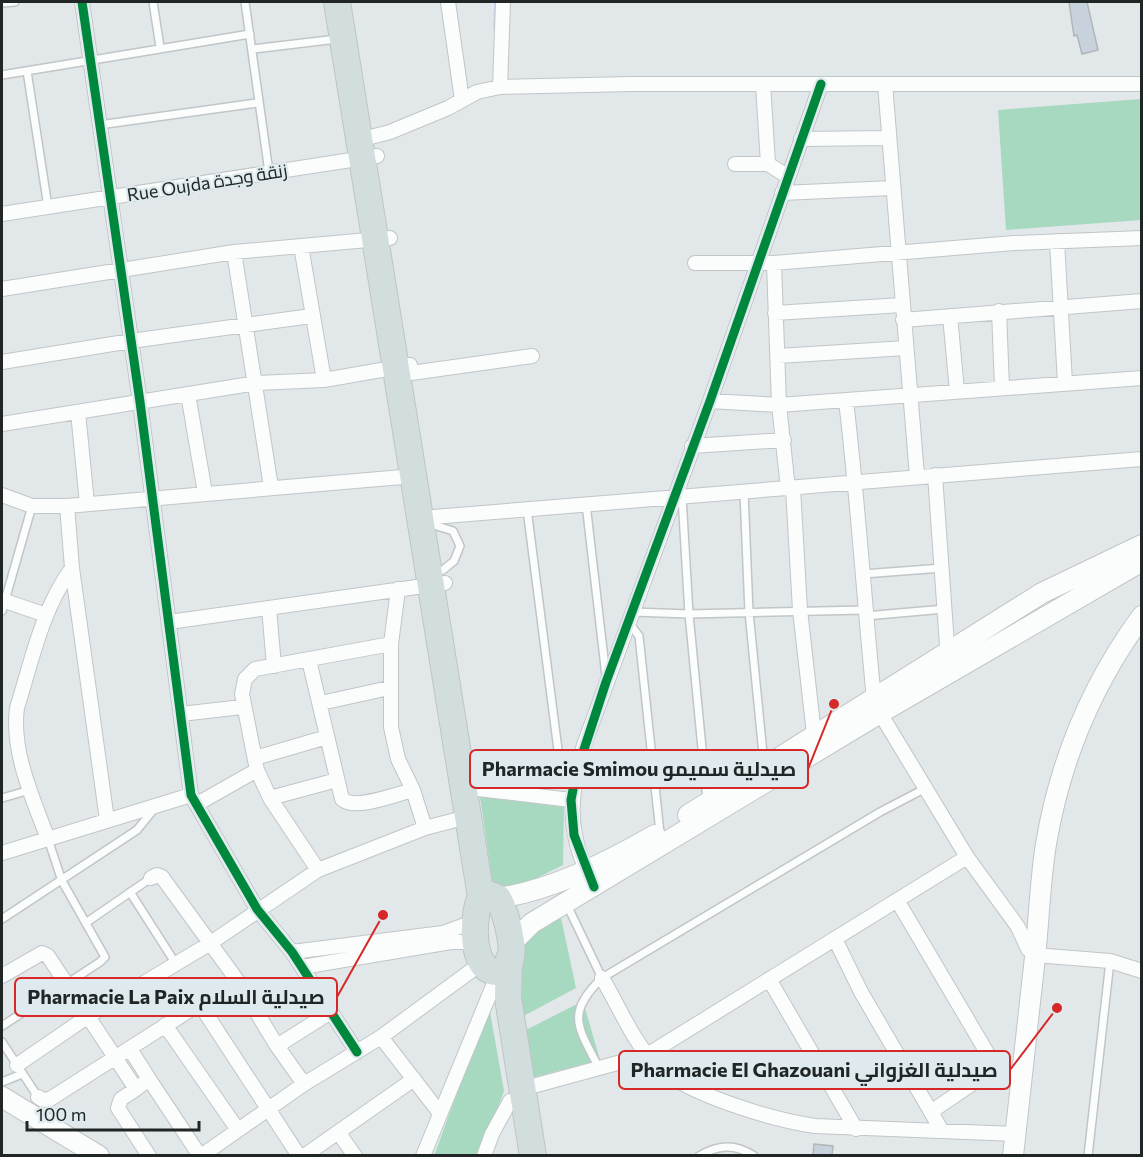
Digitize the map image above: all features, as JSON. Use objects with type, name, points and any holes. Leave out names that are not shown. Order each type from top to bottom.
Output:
[{"type":"highway","points":[[337,2],[342,38],[368,148]]},
{"type":"highway","points":[[351,2],[368,148],[382,239],[478,789],[492,897],[473,922],[494,961],[516,1095],[533,1155]]},
{"type":"highway","points":[[406,368],[414,476],[431,520]]},
{"type":"highway","points":[[440,579],[467,818],[492,897],[510,923],[494,961]]},
{"type":"highway","points":[[516,1095],[518,1155]]},
{"type":"street","points":[[82,2],[140,402],[194,800],[257,909],[292,952],[329,1013],[357,1052]]},
{"type":"street","points":[[448,2],[462,100]]},
{"type":"street","points":[[500,87],[503,2]]},
{"type":"street","points":[[763,84],[768,164]]},
{"type":"street","points":[[590,878],[574,835],[571,800],[576,774],[606,682],[677,498],[692,446],[710,401],[821,84]]},
{"type":"street","points":[[885,84],[887,138],[917,476]]},
{"type":"street","name":"Rue Oujda زنقة وجدة","points":[[2,214],[269,172],[368,148],[484,89],[500,87],[1142,84]]},
{"type":"street","points":[[801,139],[887,138]]},
{"type":"street","points":[[735,164],[768,164],[787,176]]},
{"type":"street","points":[[782,193],[892,188]]},
{"type":"street","points":[[695,263],[758,261],[774,263],[1058,241],[1142,238]]},
{"type":"street","points":[[2,289],[234,252],[382,239]]},
{"type":"street","points":[[1058,241],[1065,383]]},
{"type":"street","points":[[301,246],[311,316],[324,380]]},
{"type":"street","points":[[234,252],[244,327],[257,383],[271,487]]},
{"type":"street","points":[[774,263],[779,405],[790,489],[816,744]]},
{"type":"street","points":[[903,320],[1142,301]]},
{"type":"street","points":[[775,313],[902,305]]},
{"type":"street","points":[[999,311],[1002,387]]},
{"type":"street","points":[[2,362],[130,341],[311,316]]},
{"type":"street","points":[[950,316],[957,391]]},
{"type":"street","points":[[778,356],[906,348]]},
{"type":"street","points":[[2,424],[257,383],[324,380],[406,368],[532,356]]},
{"type":"street","points":[[710,401],[779,405],[1142,378]]},
{"type":"street","points":[[188,394],[204,493]]},
{"type":"street","points":[[846,401],[856,483],[865,613],[877,706],[924,789],[967,857],[1018,927],[1028,949],[1035,955],[1110,961],[1142,971]]},
{"type":"street","points":[[78,412],[87,504]]},
{"type":"street","points":[[692,446],[784,440]]},
{"type":"street","points":[[431,520],[527,508],[790,489],[917,476],[1142,459]]},
{"type":"street","points":[[935,475],[945,609],[953,660]]},
{"type":"street","points":[[2,495],[32,506],[67,506],[414,476]]},
{"type":"street","points":[[67,506],[72,568],[106,820]]},
{"type":"street","points":[[953,660],[1042,593],[1142,545]]},
{"type":"street","points":[[492,897],[555,882],[590,878],[710,809],[953,660],[1142,561]]},
{"type":"street","points":[[48,839],[30,790],[15,723],[46,615],[59,586],[72,568]]},
{"type":"street","points":[[169,622],[398,589],[440,579]]},
{"type":"street","points":[[398,589],[391,644],[389,688],[391,728],[398,759],[413,790],[425,828]]},
{"type":"street","points":[[3,604],[46,615]]},
{"type":"street","points":[[269,608],[274,666]]},
{"type":"street","points":[[1013,1155],[1046,846],[1062,776],[1077,731],[1102,677],[1142,616]]},
{"type":"street","points":[[318,870],[270,798],[256,764],[242,707],[242,685],[249,673],[255,669],[391,644]]},
{"type":"street","points":[[309,660],[342,799],[351,805],[413,790]]},
{"type":"street","points":[[321,703],[389,688]]},
{"type":"street","points":[[181,714],[242,707]]},
{"type":"street","points":[[2,853],[157,805],[194,800],[256,764],[327,737]]},
{"type":"street","points":[[130,1048],[149,1079],[207,1154],[304,1084],[381,1037],[494,961],[526,927],[566,904],[590,878],[660,833],[710,809],[764,768],[816,744]]},
{"type":"street","points":[[270,798],[337,780]]},
{"type":"street","points":[[478,789],[571,800]]},
{"type":"street","points":[[19,1070],[87,1017],[209,944],[257,909],[318,870],[425,828],[467,818]]},
{"type":"street","points":[[484,1155],[492,1134],[516,1095],[647,1055],[967,857]]},
{"type":"street","points":[[151,878],[157,875],[162,877],[237,980],[277,1046],[304,1084]]},
{"type":"street","points":[[555,882],[566,904]]},
{"type":"street","points":[[897,900],[976,1037],[997,1066],[1022,1082]]},
{"type":"street","points":[[292,952],[443,933],[473,922]]},
{"type":"street","points":[[834,939],[861,992],[942,1131]]},
{"type":"street","points":[[302,967],[452,942],[464,942],[494,961]]},
{"type":"street","points":[[2,976],[44,953],[135,1089]]},
{"type":"street","points":[[423,1155],[494,961]]},
{"type":"street","points":[[602,978],[647,1055],[669,1076],[695,1090],[795,1123],[856,1129],[1016,1134]]},
{"type":"street","points":[[769,979],[856,1129]]},
{"type":"street","points":[[38,1097],[43,1100],[50,1099],[237,980]]},
{"type":"street","points":[[200,1003],[299,1155]]},
{"type":"street","points":[[277,1046],[329,1013]]},
{"type":"street","points":[[165,1025],[238,1130]]},
{"type":"street","points":[[381,1037],[439,1112]]},
{"type":"street","points":[[932,1111],[997,1066]]},
{"type":"street","points":[[149,1079],[121,1099],[118,1108],[149,1155]]},
{"type":"street","points":[[304,1155],[414,1079]]},
{"type":"street","points":[[2,1097],[99,1155]]},
{"type":"street","points":[[338,1132],[356,1155]]},
{"type":"street","points":[[492,1134],[495,1155]]},
{"type":"lane","points":[[2,3],[15,2]]},
{"type":"lane","points":[[153,2],[160,47]]},
{"type":"lane","points":[[245,2],[253,49],[257,103],[269,172]]},
{"type":"lane","points":[[2,75],[160,47],[250,34]]},
{"type":"lane","points":[[253,49],[342,38]]},
{"type":"lane","points":[[27,71],[48,207]]},
{"type":"lane","points":[[99,125],[257,103]]},
{"type":"lane","points":[[744,492],[749,612],[764,768]]},
{"type":"lane","points":[[677,498],[710,809]]},
{"type":"lane","points":[[586,504],[606,682]]},
{"type":"lane","points":[[3,604],[32,506]]},
{"type":"lane","points":[[527,508],[558,750],[564,763],[576,774]]},
{"type":"lane","points":[[863,574],[942,568]]},
{"type":"lane","points":[[660,833],[639,636],[630,618],[801,610],[865,613],[945,609]]},
{"type":"lane","points":[[599,1069],[583,1037],[577,1014],[583,999],[602,978],[924,789]]},
{"type":"lane","points":[[2,798],[30,790]]},
{"type":"lane","points":[[2,918],[137,830],[157,805]]},
{"type":"lane","points":[[2,1026],[105,957],[62,881],[48,839]]},
{"type":"lane","points":[[87,922],[151,878]]},
{"type":"lane","points":[[130,892],[176,964]]},
{"type":"lane","points":[[566,904],[602,978]]},
{"type":"lane","points":[[1088,1155],[1110,961]]},
{"type":"lane","points":[[2,1042],[38,1097]]},
{"type":"lane","points":[[2,1082],[19,1070]]},
{"type":"lane","points":[[699,1155],[724,1146],[734,1146],[754,1155]]},
{"type":"green space","points":[[1141,99],[1141,220],[1006,230],[998,110]]},
{"type":"green space","points":[[480,797],[564,807],[563,865],[495,899]]},
{"type":"green space","points":[[560,913],[576,988],[518,1019],[503,947]]},
{"type":"green space","points":[[583,1001],[600,1060],[523,1080],[518,1034]]},
{"type":"green space","points":[[489,1006],[504,1091],[481,1155],[434,1156]]},
{"type":"building","points":[[1069,2],[1087,2],[1098,50],[1082,54],[1077,35],[1074,36]]},
{"type":"building","points":[[814,1144],[833,1146],[832,1155],[813,1155]]},
{"type":"waterway","points":[[495,28],[496,2]]},
{"type":"cycle path","points":[[82,2],[140,402],[191,795],[257,909],[292,952],[357,1052]]},
{"type":"cycle path","points":[[594,887],[574,835],[571,800],[576,774],[606,682],[710,401],[821,84]]},
{"type":"place","name":"Pharmacie Smimou صيدلية سميمو","points":[[834,704]]},
{"type":"place","name":"Pharmacie La Paix صيدلية السلام","points":[[383,915]]},
{"type":"place","name":"Pharmacie El Ghazouani صيدلية الغزواني","points":[[1057,1008]]}]
